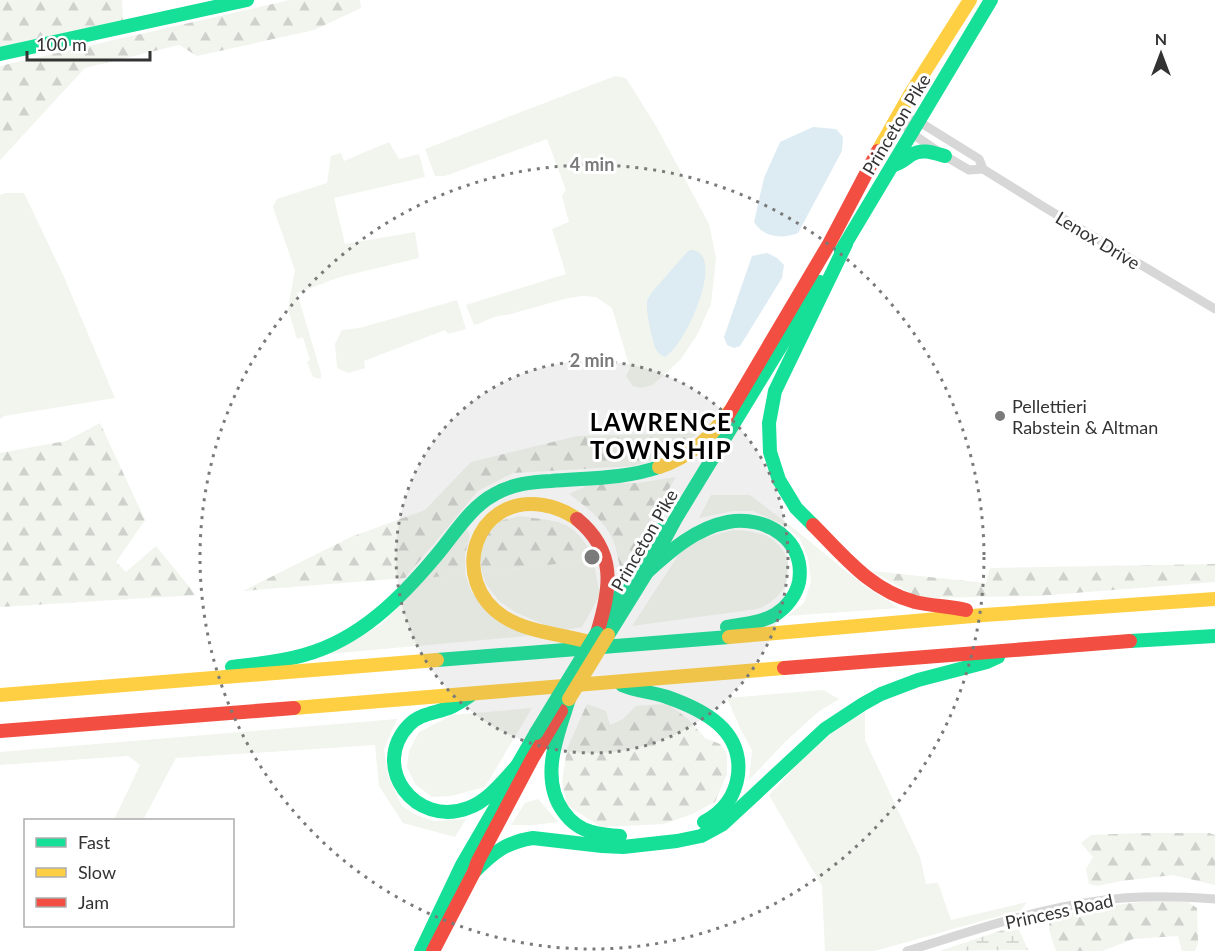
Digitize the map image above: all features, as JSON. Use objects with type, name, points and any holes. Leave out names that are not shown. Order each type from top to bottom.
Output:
[{"type":"main road","points":[[0,54],[91,32],[247,0]]},
{"type":"main road","name":"Princeton Pike","points":[[546,738],[569,699],[619,596],[706,454],[829,244],[897,117],[970,0]]},
{"type":"main road","name":"Princeton Pike","points":[[619,596],[647,572],[682,508],[846,244],[991,0]]},
{"type":"main road","points":[[892,166],[904,162],[914,153],[921,151],[945,156]]},
{"type":"main road","points":[[846,244],[775,391],[770,407],[768,438],[774,469],[783,489],[796,508],[863,576],[875,585],[895,595],[922,603],[958,608],[984,615]]},
{"type":"main road","points":[[200,679],[222,668],[311,653],[360,631],[393,604],[476,507],[498,490],[524,483],[636,474],[664,467],[703,443],[729,412]]},
{"type":"main road","points":[[433,951],[478,861],[546,738],[597,633],[619,596],[599,541],[586,525],[564,511],[530,503],[509,507],[490,519],[477,538],[472,561],[480,592],[494,609],[509,620],[528,628],[583,639],[605,647]]},
{"type":"main road","points":[[647,572],[672,549],[687,539],[728,522],[747,521],[764,525],[783,535],[795,549],[801,568],[800,578],[793,597],[778,613],[765,619],[739,625],[703,630],[689,639]]},
{"type":"main road","points":[[0,695],[984,615],[1215,600]]},
{"type":"main road","points":[[0,731],[1120,641],[1215,636]]},
{"type":"main road","points":[[474,872],[495,852],[525,839],[623,847],[701,836],[723,824],[825,729],[863,704],[900,686],[987,662],[1011,651]]},
{"type":"main road","points":[[546,738],[553,792],[562,811],[570,820],[588,831],[601,835],[622,836],[674,831],[705,822],[720,812],[733,794],[738,774],[737,753],[727,733],[712,718],[702,712],[664,696],[633,690],[614,682]]},
{"type":"main road","points":[[474,693],[452,706],[415,720],[397,744],[396,774],[400,785],[412,800],[428,810],[459,811],[479,802],[546,738]]},
{"type":"main road","points":[[421,951],[462,865],[512,779],[517,766]]},
{"type":"street","name":"Lenox Drive","points":[[897,117],[979,159],[983,169]]},
{"type":"street","name":"Lenox Drive","points":[[914,127],[945,156],[969,170],[983,169],[1215,309]]},
{"type":"street","name":"Princess Road","points":[[907,951],[1064,906],[1153,896],[1215,899]]},
{"type":"green space","points":[[0,0],[122,0],[123,22],[0,53]]},
{"type":"green space","points":[[290,0],[360,0],[361,8],[314,30],[197,56],[179,45],[85,68],[0,160],[0,66]]},
{"type":"green space","points":[[615,76],[626,78],[656,126],[709,224],[716,258],[711,304],[697,335],[681,359],[653,385],[641,388],[633,386],[626,376],[630,368],[612,308],[596,297],[568,298],[498,316],[474,325],[466,305],[566,274],[552,229],[569,222],[562,196],[566,190],[547,139],[445,176],[435,176],[425,149]]},
{"type":"green space","points":[[389,142],[399,159],[419,154],[425,177],[334,198],[345,244],[415,232],[419,258],[340,277],[297,293],[321,373],[321,379],[313,377],[307,362],[310,360],[303,337],[297,339],[288,309],[295,270],[273,207],[277,199],[327,183],[331,156],[341,153],[344,161]]},
{"type":"green space","points":[[24,193],[64,277],[115,398],[4,416],[0,419],[0,195]]},
{"type":"green space","points":[[457,300],[466,329],[448,334],[445,330],[364,361],[365,368],[348,373],[337,368],[335,344],[342,330],[360,328]]},
{"type":"green space","points":[[100,423],[145,520],[116,562],[126,572],[156,546],[196,595],[0,607],[0,453],[66,441]]},
{"type":"green space","points":[[698,433],[671,453],[634,466],[513,473],[478,491],[405,578],[243,591],[351,537],[425,510],[471,462],[577,436]]},
{"type":"green space","points":[[676,477],[621,570],[612,538],[604,525],[569,494],[591,484],[638,483]]},
{"type":"green space","points":[[711,495],[750,495],[863,585],[899,608],[787,616],[804,603],[811,582],[808,558],[800,539],[786,526],[753,511],[733,511],[699,518]]},
{"type":"green space","points":[[519,516],[558,522],[570,527],[584,542],[593,560],[482,572],[480,559],[482,546],[488,533],[500,521]]},
{"type":"green space","points":[[467,529],[470,536],[465,554],[465,574],[425,578]]},
{"type":"green space","points":[[732,530],[763,535],[773,540],[782,549],[789,569],[788,579],[777,597],[757,609],[632,626],[681,551],[704,538]]},
{"type":"green space","points":[[593,560],[600,595],[582,627],[559,631],[515,612],[499,601],[486,584],[482,572]]},
{"type":"green space","points":[[1215,564],[1215,582],[1036,596],[919,598],[872,571],[986,583],[990,568]]},
{"type":"green space","points":[[465,574],[472,593],[528,636],[328,654],[382,624],[425,578]]},
{"type":"green space","points":[[823,690],[839,699],[818,712],[786,741],[749,780],[752,750],[727,698]]},
{"type":"green space","points":[[587,704],[606,711],[610,725],[623,719],[636,706],[668,704],[688,719],[705,738],[720,744],[727,754],[727,774],[715,802],[690,815],[663,824],[601,827],[567,805],[562,782],[567,749]]},
{"type":"green space","points":[[532,708],[485,787],[451,796],[432,797],[415,784],[407,767],[409,751],[419,732],[452,715]]},
{"type":"green space","points":[[865,712],[865,740],[920,857],[926,884],[938,883],[951,920],[1027,902],[1021,910],[875,951],[825,951],[822,886],[769,795],[832,733]]},
{"type":"green space","points":[[397,719],[384,749],[388,776],[402,806],[416,815],[434,821],[466,819],[455,837],[403,823],[379,786],[375,745],[176,758],[144,819],[114,819],[140,765],[128,756],[0,765],[0,752]]},
{"type":"green space","points":[[538,799],[558,822],[511,825],[525,803]]},
{"type":"green space","points":[[1209,833],[1215,835],[1215,885],[1173,875],[1097,886],[1089,884],[1086,869],[1093,857],[1081,843],[1091,835]]},
{"type":"green space","points":[[1151,901],[1188,902],[1197,908],[1198,943],[1195,951],[1182,951],[1178,936],[1133,939],[1102,951],[1056,951],[1049,930],[1049,922],[1057,917],[1082,910]]},
{"type":"green space","points":[[1003,930],[1019,930],[1028,950],[939,951]]},
{"type":"shaded area","points":[[813,127],[836,129],[843,137],[842,151],[798,233],[786,236],[768,234],[754,222],[764,178],[780,142]]},
{"type":"shaded area","points":[[692,250],[702,255],[705,267],[704,283],[692,319],[683,336],[665,357],[658,352],[654,343],[647,313],[648,300],[653,291],[688,251]]},
{"type":"shaded area","points":[[767,253],[784,265],[782,278],[740,346],[734,348],[727,345],[724,337],[752,256]]},
{"type":"traffic: fast","points":[[0,54],[247,0]]},
{"type":"traffic: fast","points":[[841,251],[991,0]]},
{"type":"traffic: fast","points":[[894,165],[919,152],[945,156]]},
{"type":"traffic: fast","points":[[813,525],[796,508],[779,480],[770,452],[769,423],[775,391],[846,244]]},
{"type":"traffic: fast","points":[[608,635],[647,572],[676,518],[820,282]]},
{"type":"traffic: fast","points":[[232,667],[304,655],[343,639],[360,628],[408,588],[478,506],[501,491],[529,483],[619,476],[659,467]]},
{"type":"traffic: fast","points":[[647,572],[684,541],[716,525],[742,521],[769,527],[780,534],[790,543],[800,567],[798,587],[793,596],[784,608],[770,617],[727,627]]},
{"type":"traffic: fast","points":[[604,621],[660,530]]},
{"type":"traffic: fast","points":[[536,733],[597,633]]},
{"type":"traffic: fast","points":[[1130,641],[1215,636]]},
{"type":"traffic: fast","points":[[437,660],[729,637]]},
{"type":"traffic: fast","points":[[474,872],[500,849],[515,842],[533,838],[623,847],[701,836],[723,824],[825,729],[863,704],[881,694],[918,680],[998,657]]},
{"type":"traffic: fast","points":[[622,685],[667,697],[694,708],[718,724],[727,734],[738,759],[736,783],[727,803],[717,814],[704,822]]},
{"type":"traffic: fast","points":[[471,695],[451,707],[418,718],[409,725],[398,741],[394,758],[396,775],[404,790],[416,802],[431,809],[449,812],[468,808],[489,796],[517,766]]},
{"type":"traffic: fast","points":[[569,699],[556,741],[551,770],[556,798],[566,815],[579,827],[595,833],[620,836]]},
{"type":"traffic: fast","points":[[421,951],[462,865],[536,733]]},
{"type":"traffic: slow","points":[[878,151],[911,93],[970,0]]},
{"type":"traffic: slow","points":[[659,467],[690,452],[714,430],[729,412]]},
{"type":"traffic: slow","points":[[577,519],[561,510],[543,505],[519,505],[500,513],[486,526],[477,543],[473,562],[476,582],[487,601],[514,623],[596,644]]},
{"type":"traffic: slow","points":[[729,637],[984,615],[1215,599]]},
{"type":"traffic: slow","points":[[569,699],[608,635]]},
{"type":"traffic: slow","points":[[0,695],[437,660]]},
{"type":"traffic: slow","points":[[294,708],[784,668]]},
{"type":"traffic: jam","points":[[725,420],[829,244],[878,151]]},
{"type":"traffic: jam","points":[[577,519],[599,544],[605,558],[607,586],[597,633]]},
{"type":"traffic: jam","points":[[813,525],[859,571],[884,589],[915,602],[966,610]]},
{"type":"traffic: jam","points":[[784,668],[1130,641]]},
{"type":"traffic: jam","points":[[0,731],[294,708]]},
{"type":"traffic: jam","points":[[433,951],[532,759],[561,711]]},
{"type":"place","name":"Pellettieri Rabstein & Altman","points":[[1000,416]]},
{"type":"district","name":"LAWRENCE TOWNSHIP","points":[[661,435]]}]
